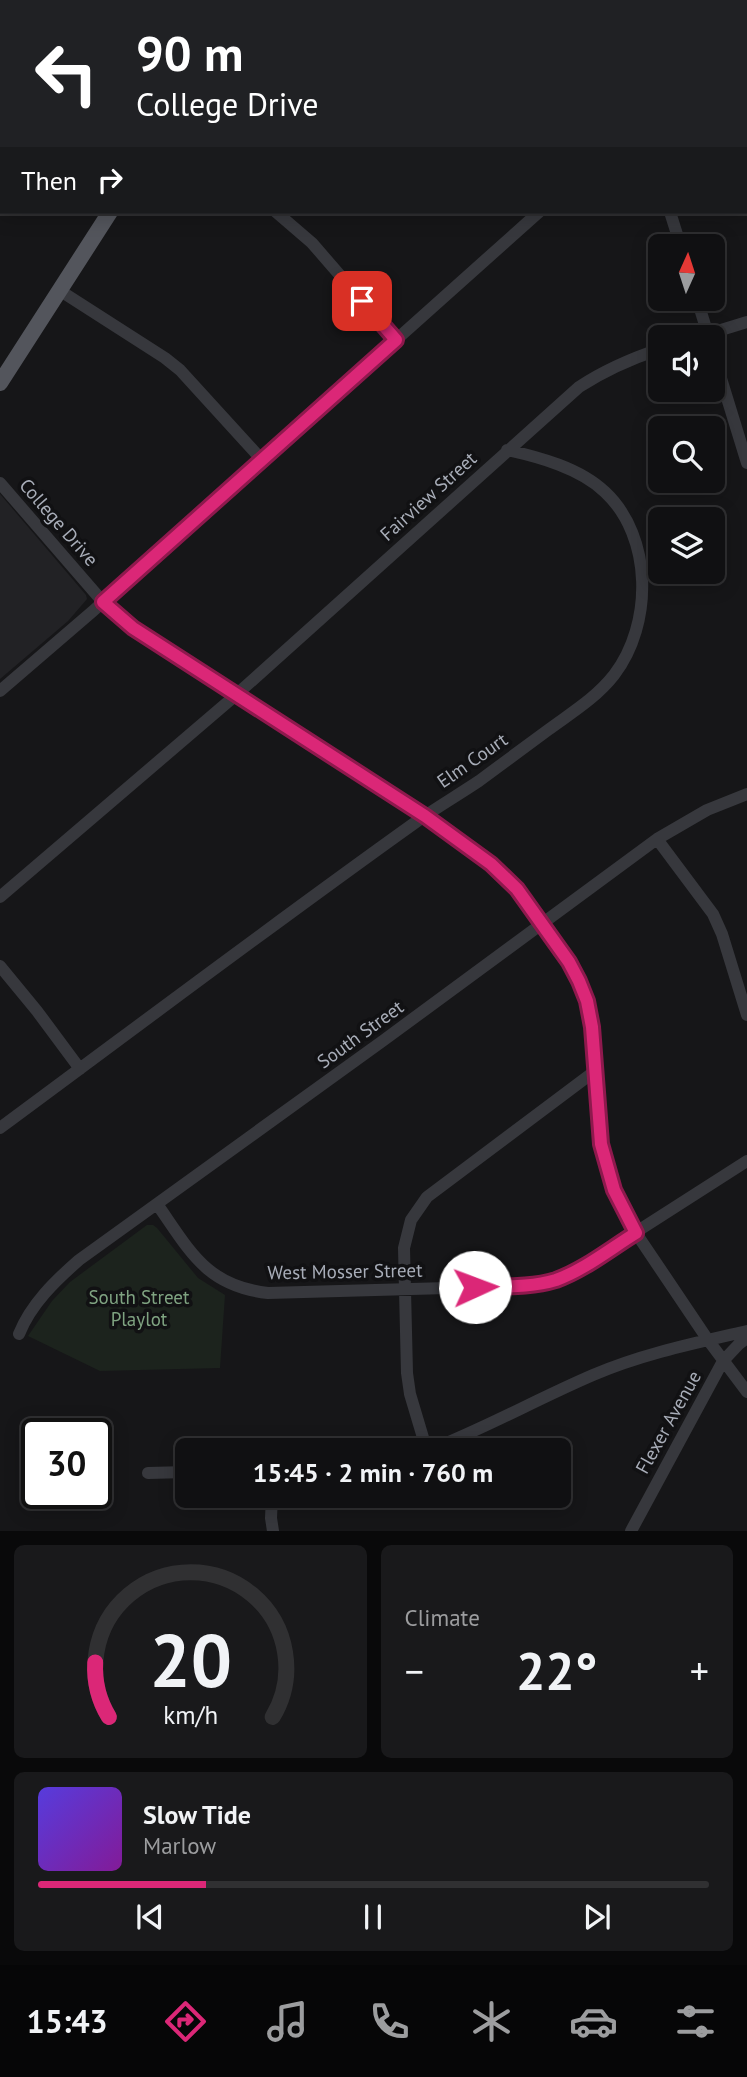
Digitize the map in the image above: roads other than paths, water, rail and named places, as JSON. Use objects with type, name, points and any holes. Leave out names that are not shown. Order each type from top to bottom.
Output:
[{"type":"main road","points":[[0,383],[109,214]]},
{"type":"street","points":[[278,214],[312,243],[396,340]]},
{"type":"street","points":[[0,691],[262,460],[534,214]]},
{"type":"street","points":[[671,214],[677,234]]},
{"type":"street","points":[[60,290],[180,370],[262,460]]},
{"type":"street","points":[[725,329],[747,322]]},
{"type":"street","name":"Fairview Street","points":[[0,897],[236,695],[579,387],[603,371],[648,353]]},
{"type":"street","points":[[725,391],[747,463]]},
{"type":"street","name":"Elm Court","points":[[0,1128],[425,816],[587,702],[615,673],[635,632],[642,597],[642,571],[630,528],[605,492],[568,469],[507,450]]},
{"type":"street","name":"College Drive","points":[[0,483],[103,602],[133,628],[425,816],[491,864],[517,889],[569,962],[587,1001],[592,1027],[601,1144],[614,1190],[636,1233],[708,1340],[747,1392]]},
{"type":"street","name":"South Street","points":[[19,1334],[30,1313],[61,1276],[79,1260],[657,839],[707,810],[747,794]]},
{"type":"street","points":[[657,839],[713,914],[722,934],[747,1015]]},
{"type":"street","points":[[0,966],[80,1069]]},
{"type":"street","points":[[423,1438],[410,1394],[407,1373],[404,1248],[405,1235],[417,1209],[428,1197],[595,1071]]},
{"type":"street","name":"West Mosser Street","points":[[157,1204],[195,1257],[213,1274],[235,1287],[268,1293],[536,1284],[572,1273],[747,1161]]},
{"type":"street","points":[[455,1438],[592,1375],[627,1362],[747,1332]]},
{"type":"street","name":"Flexer Avenue","points":[[631,1531],[723,1361],[747,1338]]},
{"type":"street","points":[[148,1474],[175,1473]]},
{"type":"street","points":[[271,1508],[273,1531]]},
{"type":"park label","name":"South Street Playlot","points":[[139,1308]]}]
